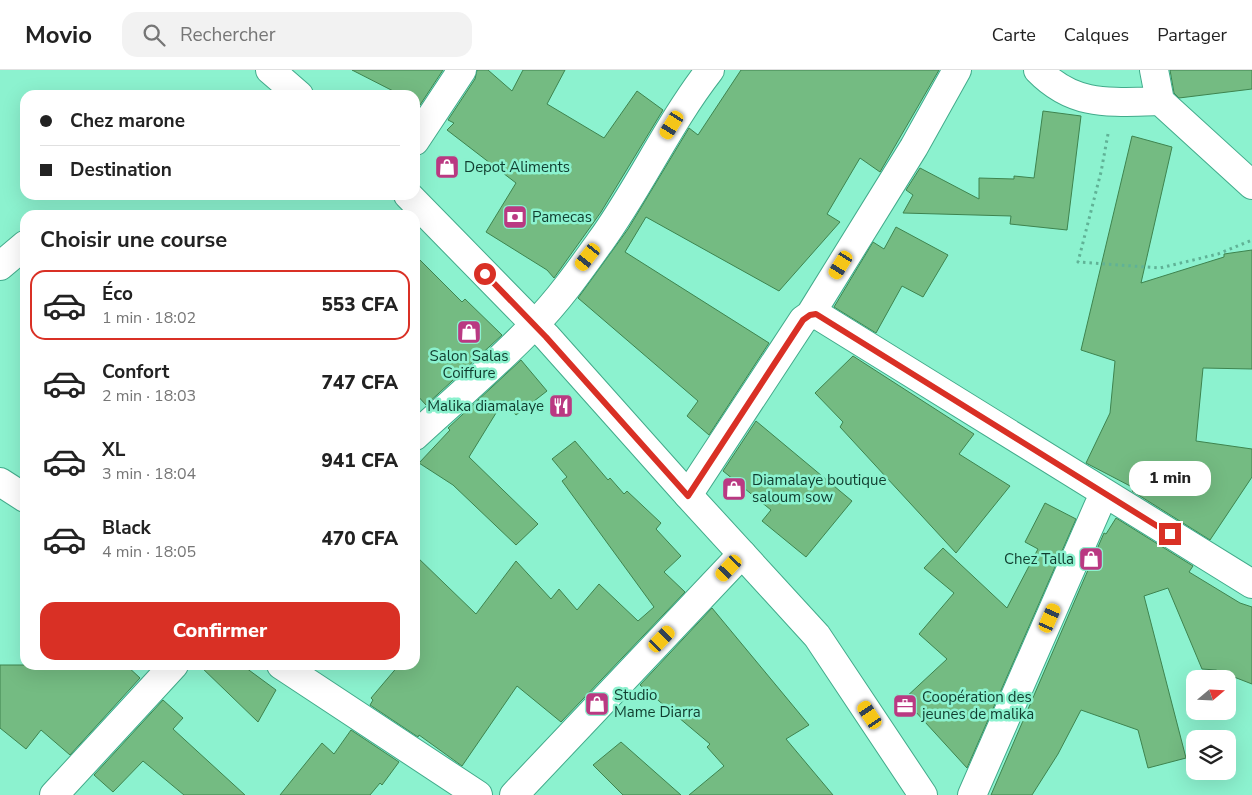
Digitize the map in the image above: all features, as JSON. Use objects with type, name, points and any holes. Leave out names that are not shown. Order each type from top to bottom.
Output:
[{"type":"street","points":[[270,70],[293,90]]},
{"type":"street","points":[[420,133],[462,70]]},
{"type":"street","points":[[420,431],[535,325],[599,243],[625,206],[646,167],[689,97],[710,70]]},
{"type":"street","points":[[688,496],[803,320],[810,315],[914,147],[957,70]]},
{"type":"street","points":[[1038,70],[1058,87],[1076,97],[1114,102],[1160,101]]},
{"type":"street","points":[[1154,70],[1160,101],[1252,186]]},
{"type":"street","points":[[413,200],[535,325],[688,496],[817,636],[923,795]]},
{"type":"street","points":[[0,266],[20,249]]},
{"type":"street","points":[[810,315],[816,314],[1252,584]]},
{"type":"street","points":[[0,482],[20,495]]},
{"type":"street","points":[[972,795],[1104,494]]},
{"type":"street","points":[[514,795],[742,554]]},
{"type":"street","points":[[54,795],[169,670]]},
{"type":"street","points":[[289,670],[478,795]]},
{"type":"path","points":[[1114,102],[1102,172],[1078,262],[1160,268],[1218,254],[1252,240]]},
{"type":"building","points":[[352,70],[443,70],[420,105],[420,90],[391,90]]},
{"type":"building","points":[[477,70],[488,70],[512,91],[523,70],[565,70],[547,104],[604,138],[637,91],[663,110],[601,212],[554,278],[547,270],[486,232],[516,183],[447,130],[454,123],[448,120],[475,79]]},
{"type":"building","points":[[741,70],[939,70],[880,172],[860,158],[827,214],[840,222],[779,291],[646,217],[625,252],[769,343],[709,435],[687,416],[698,401],[578,298],[628,229],[689,128],[698,135]]},
{"type":"building","points":[[1170,70],[1252,70],[1252,89],[1179,98],[1174,93]]},
{"type":"building","points":[[1043,111],[1081,116],[1067,230],[1010,224],[1011,216],[903,213],[913,195],[906,190],[920,168],[979,199],[979,178],[1014,179],[1014,176],[1034,178]]},
{"type":"building","points":[[1132,136],[1172,147],[1141,283],[1224,257],[1224,254],[1252,250],[1252,369],[1203,368],[1196,441],[1252,449],[1252,477],[1210,540],[1132,491],[1134,488],[1086,463],[1110,413],[1115,361],[1081,350]]},
{"type":"building","points":[[896,227],[948,255],[923,297],[902,286],[876,333],[834,307],[873,242],[884,249]]},
{"type":"building","points":[[420,260],[462,302],[465,299],[502,335],[426,405],[420,398]]},
{"type":"building","points":[[853,356],[974,434],[959,454],[1010,486],[956,553],[840,427],[843,422],[815,393]]},
{"type":"building","points":[[521,360],[547,391],[516,415],[504,400],[469,457],[538,524],[516,545],[453,485],[420,464],[450,430],[448,428]]},
{"type":"building","points":[[756,421],[852,501],[806,557],[762,521],[771,510],[723,471]]},
{"type":"building","points":[[575,441],[608,480],[610,478],[624,494],[627,491],[661,523],[656,529],[681,556],[664,572],[685,592],[561,722],[517,686],[462,766],[419,735],[418,737],[370,705],[373,700],[371,698],[395,670],[420,670],[420,560],[476,614],[516,561],[551,599],[559,589],[577,610],[599,584],[638,621],[654,607],[562,481],[567,477],[552,459]]},
{"type":"building","points":[[1045,503],[1076,519],[967,768],[904,699],[947,659],[919,634],[954,593],[924,568],[943,548],[1007,608],[1038,549],[1025,542]]},
{"type":"building","points":[[1116,518],[1193,566],[1189,572],[1240,603],[1252,607],[1252,684],[1236,678],[1236,670],[1202,669],[1168,588],[1144,596],[1186,758],[1148,768],[1138,730],[1081,710],[1058,754],[1032,795],[991,795],[1104,533],[1106,534]]},
{"type":"building","points":[[712,608],[809,725],[786,739],[833,795],[689,795],[724,766],[707,747],[710,744],[640,685]]},
{"type":"building","points":[[0,665],[20,665],[20,670],[131,670],[140,678],[70,755],[41,730],[26,749],[0,728]]},
{"type":"building","points":[[204,670],[249,670],[276,690],[258,722]]},
{"type":"building","points":[[163,700],[183,718],[173,729],[245,795],[184,795],[143,761],[113,792],[94,775]]},
{"type":"building","points":[[351,730],[399,762],[382,785],[380,783],[370,795],[280,795],[322,743],[334,754]]},
{"type":"building","points":[[621,742],[681,795],[623,795],[593,765]]},
{"type":"place","name":"Depot Aliments","points":[[447,167]]},
{"type":"place","name":"Pamecas","points":[[515,217]]},
{"type":"place","name":"Salon Salas Coiffure","points":[[469,332]]},
{"type":"place","name":"Malika diamalaye","points":[[561,406]]},
{"type":"place","name":"Diamalaye boutique saloum sow","points":[[734,489]]},
{"type":"place","name":"Chez Talla","points":[[1091,559]]},
{"type":"place","name":"Studio Mame Diarra","points":[[597,704]]},
{"type":"place","name":"Coopération des jeunes de malika","points":[[905,706]]},
{"type":"route","points":[[485,274],[546,337],[688,496],[803,320],[810,315],[816,314],[1170,534]]}]
